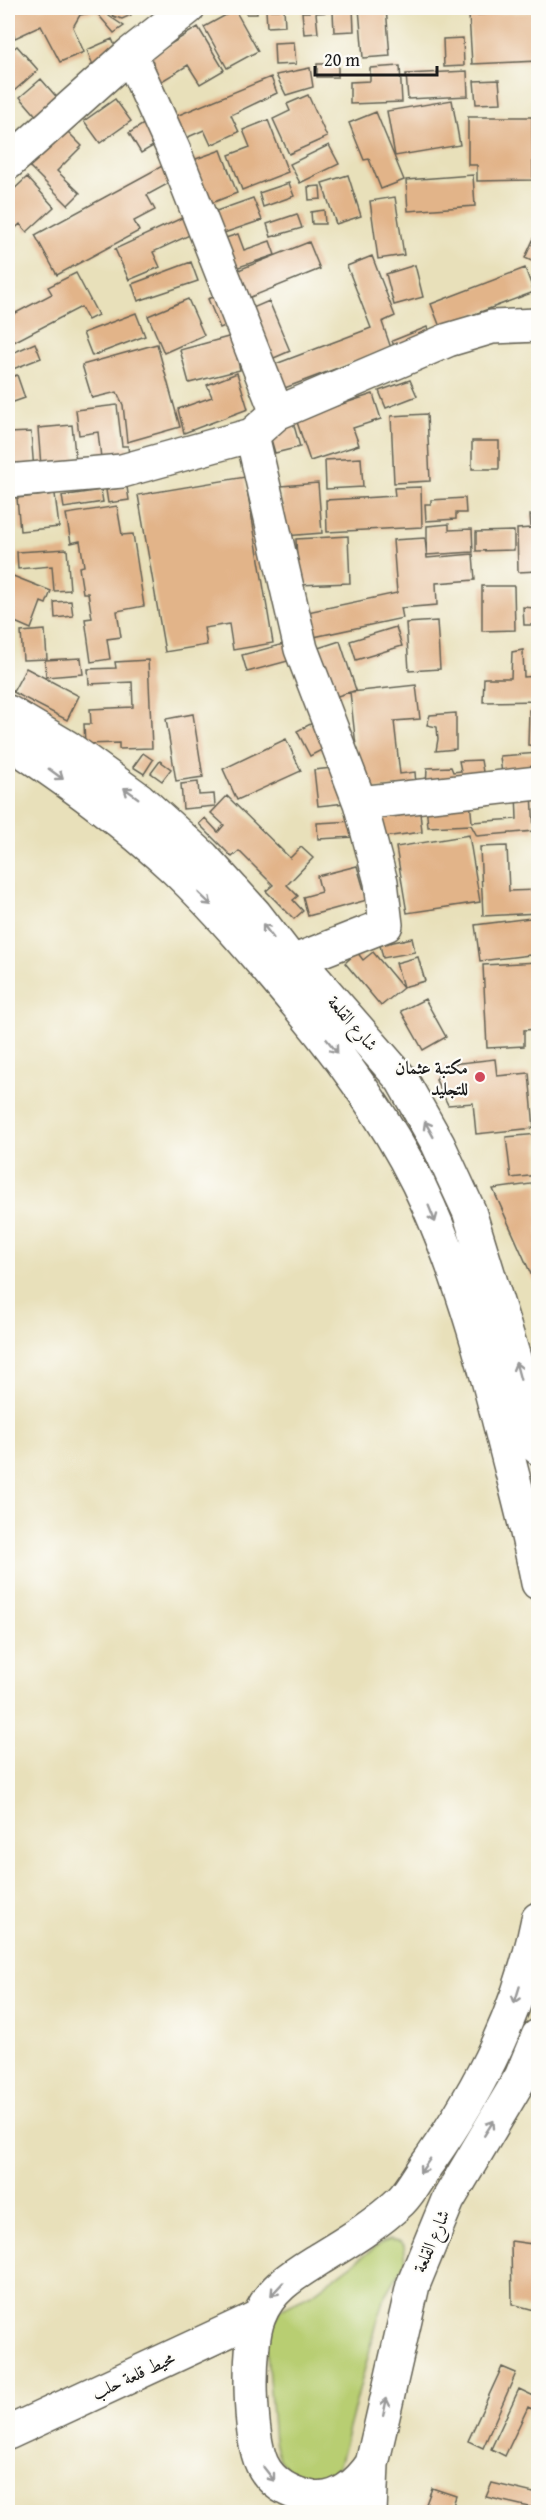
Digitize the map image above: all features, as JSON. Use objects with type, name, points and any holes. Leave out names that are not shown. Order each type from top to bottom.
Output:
[{"type":"street","points":[[8,163],[130,54],[188,8]]},
{"type":"street","points":[[130,54],[174,151],[277,413]]},
{"type":"street","points":[[8,481],[122,471],[252,435],[277,413],[447,340],[492,327],[538,325]]},
{"type":"street","points":[[252,435],[301,649],[360,803],[381,882],[386,925],[292,962]]},
{"type":"street","name":"شارع القلعة","points":[[8,712],[67,747],[139,799],[203,857],[255,914],[292,962],[310,974],[402,1080],[438,1144],[469,1211],[515,1361],[538,1448]]},
{"type":"street","points":[[8,741],[89,797],[132,831],[213,906],[340,1056],[387,1128],[428,1204],[460,1284],[485,1366],[538,1584]]},
{"type":"street","points":[[360,803],[538,783]]},
{"type":"street","points":[[372,2464],[359,2482],[340,2494],[318,2498],[296,2494],[276,2483],[262,2465],[256,2444],[250,2373],[252,2346],[258,2317],[270,2296],[290,2276],[363,2230],[401,2200],[446,2137],[485,2073],[511,2014],[538,1919]]},
{"type":"street","name":"شارع القلعة","points":[[370,2512],[372,2464],[413,2284],[435,2227],[481,2142],[520,2077],[538,2036]]},
{"type":"street","points":[[401,2200],[435,2227]]},
{"type":"street","name":"محيط قلعة حلب","points":[[8,2433],[258,2317]]},
{"type":"green space","points":[[390,2239],[404,2245],[406,2261],[383,2300],[339,2466],[329,2476],[302,2480],[289,2472],[279,2459],[274,2441],[266,2341],[280,2309],[313,2293],[382,2242]]},
{"type":"building","points":[[22,8],[106,8],[109,16],[124,26],[114,33],[96,12],[80,15],[73,27],[84,52],[60,62],[41,26],[15,38],[8,23],[8,14]]},
{"type":"building","points":[[108,8],[133,8],[131,15],[122,19],[113,16]]},
{"type":"building","points":[[245,8],[257,8],[257,14],[246,14]]},
{"type":"building","points":[[279,8],[284,8],[285,26],[267,27],[266,10],[279,10]]},
{"type":"building","points":[[308,8],[353,8],[354,31],[334,32],[333,12],[316,13],[318,33],[304,34],[302,12],[309,12]]},
{"type":"building","points":[[359,8],[386,8],[390,56],[363,58]]},
{"type":"building","points":[[235,10],[258,51],[227,68],[204,27]]},
{"type":"building","points":[[538,12],[538,61],[472,64],[469,15]]},
{"type":"building","points":[[198,27],[224,70],[200,84],[188,65],[157,84],[143,61]]},
{"type":"building","points":[[463,38],[464,66],[444,67],[443,39]]},
{"type":"building","points":[[112,39],[120,57],[94,68],[87,50]]},
{"type":"building","points":[[294,42],[296,64],[275,65],[274,43]]},
{"type":"building","points":[[17,46],[38,70],[14,91],[8,84],[8,53]]},
{"type":"building","points":[[317,64],[338,64],[338,77],[317,77]]},
{"type":"building","points":[[400,66],[402,102],[350,104],[350,82],[370,81],[370,68]]},
{"type":"building","points":[[310,68],[313,87],[286,95],[276,75]]},
{"type":"building","points":[[467,71],[468,96],[408,99],[406,74]]},
{"type":"building","points":[[271,77],[277,93],[231,115],[239,132],[211,145],[204,130],[179,141],[169,119]]},
{"type":"building","points":[[41,79],[60,101],[39,119],[20,97]]},
{"type":"building","points":[[499,80],[501,103],[476,104],[474,81]]},
{"type":"building","points":[[308,95],[327,137],[289,154],[273,119],[290,111],[287,104]]},
{"type":"building","points":[[8,98],[15,109],[8,115]]},
{"type":"building","points":[[115,99],[131,121],[100,143],[84,121]]},
{"type":"building","points":[[452,100],[460,145],[395,156],[387,111]]},
{"type":"building","points":[[376,112],[404,180],[381,189],[369,159],[364,160],[349,123]]},
{"type":"building","points":[[468,117],[532,117],[533,180],[477,181],[477,165],[468,165]]},
{"type":"building","points":[[150,120],[162,141],[141,153],[129,133]]},
{"type":"building","points":[[268,120],[288,172],[242,190],[229,155],[250,147],[243,130]]},
{"type":"building","points":[[65,129],[82,146],[57,171],[80,193],[68,205],[28,165]]},
{"type":"building","points":[[329,145],[339,164],[300,183],[290,164]]},
{"type":"building","points":[[221,150],[237,193],[209,204],[193,160]]},
{"type":"building","points":[[164,165],[173,181],[147,195],[155,210],[134,221],[139,231],[57,275],[35,235]]},
{"type":"building","points":[[348,175],[361,216],[336,224],[322,183]]},
{"type":"building","points":[[473,175],[475,206],[408,211],[406,180]]},
{"type":"building","points":[[27,177],[54,207],[27,232],[20,224],[8,235],[8,195]]},
{"type":"building","points":[[289,183],[294,196],[263,207],[259,193]]},
{"type":"building","points":[[320,186],[321,199],[309,200],[308,187]]},
{"type":"building","points":[[395,197],[404,255],[378,259],[370,201]]},
{"type":"building","points":[[253,198],[262,220],[215,236],[208,214]]},
{"type":"building","points":[[324,210],[325,224],[312,224],[311,212]]},
{"type":"building","points":[[297,214],[302,228],[271,237],[267,224]]},
{"type":"building","points":[[186,216],[194,233],[153,252],[160,267],[129,280],[115,249]]},
{"type":"building","points":[[538,229],[538,264],[525,258]]},
{"type":"building","points":[[238,234],[244,250],[270,241],[275,255],[217,274],[207,244]]},
{"type":"building","points":[[309,242],[320,269],[231,305],[237,321],[220,328],[208,299],[227,292],[221,277]]},
{"type":"building","points":[[372,256],[395,316],[382,322],[391,348],[282,389],[273,365],[371,328],[347,266]]},
{"type":"building","points":[[191,262],[198,281],[138,301],[132,284]]},
{"type":"building","points":[[415,265],[423,297],[394,305],[386,274]]},
{"type":"building","points":[[525,268],[534,292],[440,327],[431,304]]},
{"type":"building","points":[[76,273],[98,315],[88,320],[81,307],[8,345],[8,317],[52,294],[48,287]]},
{"type":"building","points":[[188,299],[204,335],[164,353],[148,316]]},
{"type":"building","points":[[269,301],[290,351],[260,364],[239,314]]},
{"type":"building","points":[[136,313],[145,336],[92,356],[83,333]]},
{"type":"building","points":[[427,327],[432,339],[397,353],[392,341]]},
{"type":"building","points":[[232,336],[240,370],[189,383],[180,350]]},
{"type":"building","points":[[35,343],[41,358],[8,371],[8,355]]},
{"type":"building","points":[[157,344],[180,427],[127,442],[123,405],[117,392],[92,398],[82,365]]},
{"type":"building","points":[[237,373],[248,409],[184,433],[178,409],[212,397],[207,385]]},
{"type":"building","points":[[17,375],[25,398],[8,404],[8,378]]},
{"type":"building","points":[[410,380],[417,396],[386,408],[379,391]]},
{"type":"building","points":[[373,394],[381,419],[353,428],[359,445],[310,461],[296,419]]},
{"type":"building","points":[[117,405],[122,446],[128,446],[129,456],[101,458],[98,432],[79,435],[76,410]]},
{"type":"building","points":[[427,414],[430,481],[394,483],[391,416]]},
{"type":"building","points":[[293,422],[300,447],[275,453],[268,429]]},
{"type":"building","points":[[72,425],[76,463],[41,466],[38,428]]},
{"type":"building","points":[[31,432],[34,471],[8,473],[8,433]]},
{"type":"building","points":[[472,441],[499,441],[499,469],[472,469]]},
{"type":"building","points":[[361,458],[363,487],[326,489],[325,460]]},
{"type":"building","points":[[245,477],[273,643],[233,650],[229,624],[204,628],[207,645],[165,652],[138,495]]},
{"type":"building","points":[[318,483],[322,533],[285,536],[281,486]]},
{"type":"building","points":[[127,487],[129,500],[108,503],[106,490]]},
{"type":"building","points":[[421,487],[422,527],[327,532],[326,500],[395,496],[394,488]]},
{"type":"building","points":[[101,490],[103,502],[64,508],[62,496]]},
{"type":"building","points":[[55,494],[59,527],[20,531],[17,498]]},
{"type":"building","points":[[465,498],[466,513],[456,513],[456,519],[426,521],[425,504],[431,504],[431,500]]},
{"type":"building","points":[[117,506],[122,535],[133,534],[144,606],[117,611],[121,637],[107,639],[110,659],[91,662],[85,619],[92,618],[88,593],[83,593],[79,567],[84,566],[80,541],[71,543],[66,514]]},
{"type":"building","points":[[530,515],[538,515],[538,571],[518,572],[517,529],[531,528]]},
{"type":"building","points":[[449,524],[449,530],[472,529],[473,552],[427,555],[427,526]]},
{"type":"building","points":[[514,531],[514,550],[476,551],[476,532]]},
{"type":"building","points":[[348,536],[350,583],[298,585],[296,539]]},
{"type":"building","points":[[425,538],[427,558],[473,554],[475,580],[436,583],[437,605],[401,608],[403,618],[309,638],[303,613],[397,593],[393,540]]},
{"type":"building","points":[[67,549],[70,590],[54,591],[52,566],[18,569],[17,552]]},
{"type":"building","points":[[8,574],[51,591],[46,604],[41,602],[31,629],[8,619]]},
{"type":"building","points":[[482,586],[514,586],[515,630],[482,631]]},
{"type":"building","points":[[71,601],[73,616],[55,618],[54,602]]},
{"type":"building","points":[[535,601],[538,601],[538,625],[524,625],[523,607],[535,608]]},
{"type":"building","points":[[437,621],[440,669],[409,671],[406,623]]},
{"type":"building","points":[[396,627],[402,646],[356,660],[350,641]]},
{"type":"building","points":[[45,630],[47,659],[23,660],[21,632]]},
{"type":"building","points":[[295,641],[299,658],[247,672],[242,655]]},
{"type":"building","points":[[340,641],[356,690],[351,692],[416,685],[420,719],[394,721],[400,774],[415,772],[416,785],[361,791],[350,692],[328,699],[312,650]]},
{"type":"building","points":[[523,650],[524,677],[538,676],[538,701],[483,702],[484,678],[511,678],[512,652]]},
{"type":"building","points":[[81,658],[83,674],[46,677],[45,660]]},
{"type":"building","points":[[148,660],[152,748],[119,749],[119,743],[85,744],[84,724],[91,724],[90,709],[133,707],[132,682],[89,684],[88,669],[116,668],[115,662]]},
{"type":"building","points":[[26,668],[79,696],[67,720],[13,692]]},
{"type":"building","points":[[529,710],[538,710],[538,746],[528,745]]},
{"type":"building","points":[[456,713],[456,749],[436,751],[437,727],[427,725],[430,715]]},
{"type":"building","points":[[193,714],[203,777],[176,781],[166,719]]},
{"type":"building","points":[[320,719],[333,744],[310,756],[297,731]]},
{"type":"building","points":[[286,739],[301,771],[237,800],[223,769]]},
{"type":"building","points":[[143,753],[153,760],[144,774],[133,767]]},
{"type":"building","points":[[538,753],[538,771],[502,775],[500,756]]},
{"type":"building","points":[[481,760],[484,778],[426,788],[427,768],[451,767],[453,772],[461,771],[459,761]]},
{"type":"building","points":[[160,761],[171,769],[162,781],[151,773]]},
{"type":"building","points":[[342,767],[346,803],[318,806],[314,770]]},
{"type":"building","points":[[198,782],[199,795],[214,794],[215,806],[183,809],[181,784]]},
{"type":"building","points":[[532,792],[534,831],[477,836],[471,825],[428,827],[426,803],[470,801],[472,822],[517,819],[516,793]]},
{"type":"building","points":[[227,796],[290,858],[301,847],[313,858],[287,885],[298,896],[293,900],[303,911],[294,919],[266,891],[273,885],[239,851],[232,857],[199,824],[205,818],[218,832],[224,825],[211,813]]},
{"type":"building","points":[[419,803],[422,832],[376,838],[373,808],[388,807],[390,817],[399,816],[397,805]]},
{"type":"building","points":[[354,821],[355,837],[318,839],[317,823]]},
{"type":"building","points":[[469,835],[480,902],[407,913],[396,847]]},
{"type":"building","points":[[507,846],[509,891],[538,890],[538,913],[483,916],[480,847]]},
{"type":"building","points":[[357,866],[367,900],[308,916],[303,897],[321,892],[317,876]]},
{"type":"building","points":[[538,917],[538,954],[480,961],[475,925]]},
{"type":"building","points":[[412,938],[415,952],[383,958],[380,945]]},
{"type":"building","points":[[357,952],[363,960],[373,952],[403,988],[381,1006],[345,963]]},
{"type":"building","points":[[418,957],[425,981],[403,987],[396,963]]},
{"type":"building","points":[[538,962],[538,1029],[524,1030],[524,1046],[487,1048],[483,965]]},
{"type":"building","points":[[425,999],[446,1037],[423,1050],[401,1011]]},
{"type":"building","points":[[495,1059],[497,1076],[529,1073],[534,1128],[476,1134],[473,1103],[448,1105],[436,1080],[443,1065]]},
{"type":"building","points":[[538,1134],[538,1175],[511,1178],[506,1137]]},
{"type":"building","points":[[538,1183],[538,1290],[493,1189]]},
{"type":"building","points":[[511,2241],[532,2244],[534,2260],[538,2261],[538,2311],[512,2304]]},
{"type":"building","points":[[502,2367],[516,2373],[483,2448],[468,2441]]},
{"type":"building","points":[[519,2389],[538,2398],[538,2412],[528,2407],[505,2456],[491,2449]]},
{"type":"building","points":[[492,2483],[538,2494],[538,2509],[486,2497]]},
{"type":"building","points":[[432,2488],[456,2496],[451,2512],[423,2512]]},
{"type":"place","name":"مكتبة عثمان للتجليد","points":[[480,1077]]}]
